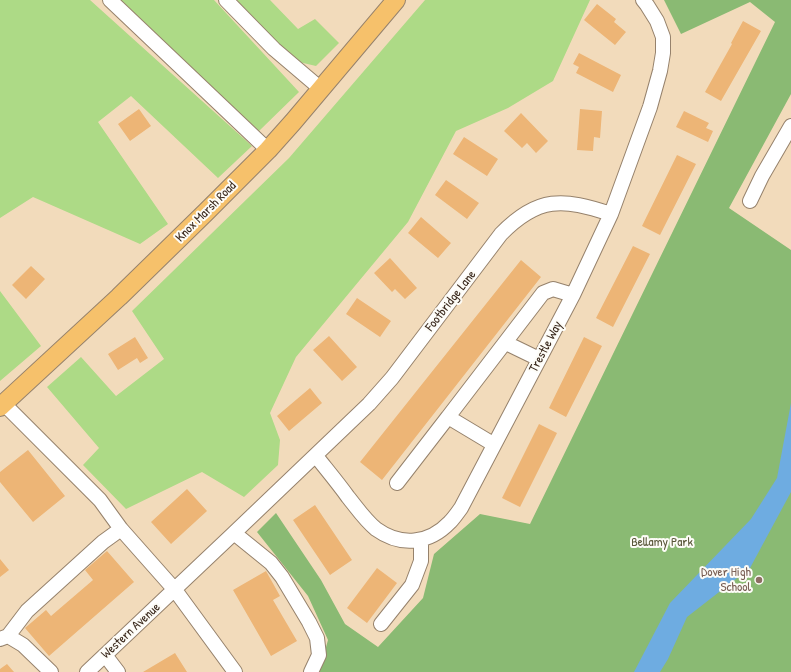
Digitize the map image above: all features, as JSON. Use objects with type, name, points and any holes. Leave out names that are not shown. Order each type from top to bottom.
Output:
[{"type":"main road","name":"Knox Marsh Road","points":[[2,406],[119,297],[268,150],[396,0]]},
{"type":"street","points":[[110,0],[268,150]]},
{"type":"street","points":[[226,0],[274,49],[321,89]]},
{"type":"street","name":"Trestle Way","points":[[316,456],[363,517],[376,529],[392,538],[409,542],[421,540],[437,533],[450,522],[461,508],[573,295],[611,214],[650,107],[660,71],[663,52],[663,38],[657,21],[643,0]]},
{"type":"street","points":[[750,201],[762,176],[791,126]]},
{"type":"street","name":"Footbridge Lane","points":[[234,533],[369,404],[392,378],[501,234],[513,222],[528,211],[542,205],[572,204],[586,206],[611,214]]},
{"type":"street","points":[[397,483],[543,293],[553,289],[573,295]]},
{"type":"street","points":[[506,343],[539,359]]},
{"type":"street","points":[[2,406],[100,500],[121,529],[175,590],[235,672]]},
{"type":"street","points":[[448,417],[494,444]]},
{"type":"street","points":[[51,672],[23,645],[4,637],[27,611],[103,542],[121,529]]},
{"type":"street","points":[[234,533],[271,563],[282,577],[309,622],[317,638],[319,656],[312,672]]},
{"type":"street","name":"Western Avenue","points":[[87,672],[234,533]]},
{"type":"street","points":[[381,624],[412,585],[421,561],[421,540]]},
{"type":"street","points":[[105,655],[118,672]]},
{"type":"green space","points":[[0,0],[90,0],[252,146],[218,178],[131,96],[98,122],[168,224],[140,244],[33,197],[0,218]]},
{"type":"green space","points":[[118,0],[214,0],[299,92],[259,131]]},
{"type":"green space","points":[[237,0],[270,0],[298,29],[315,19],[339,43],[316,66],[286,59]]},
{"type":"green space","points":[[425,0],[590,0],[553,81],[508,108],[456,131],[408,222],[296,357],[270,413],[280,440],[278,465],[244,497],[202,472],[126,509],[83,465],[99,448],[47,387],[81,357],[116,396],[164,359],[132,311],[289,158]]},
{"type":"green space","name":"Bellamy Park","points":[[664,0],[791,0],[791,94],[729,208],[791,250],[791,672],[319,672],[328,640],[308,596],[257,532],[276,513],[321,580],[345,624],[378,647],[423,598],[434,554],[480,514],[530,524],[775,22],[750,2],[681,34]]},
{"type":"green space","points":[[0,291],[41,346],[0,381]]},
{"type":"water","points":[[791,403],[791,492],[750,568],[687,617],[668,659],[660,672],[634,672],[670,603],[751,519],[777,478]]},
{"type":"building","points":[[597,4],[616,19],[614,22],[626,32],[615,45],[584,20]]},
{"type":"building","points":[[743,21],[761,31],[721,101],[705,92]]},
{"type":"building","points":[[579,53],[621,75],[613,92],[576,73],[579,67],[573,64]]},
{"type":"building","points":[[139,109],[151,126],[130,141],[118,124]]},
{"type":"building","points":[[580,109],[602,111],[600,138],[594,137],[593,151],[577,150]]},
{"type":"building","points":[[684,111],[709,123],[706,128],[713,131],[708,142],[676,127]]},
{"type":"building","points":[[521,113],[548,141],[536,153],[527,143],[522,148],[504,131]]},
{"type":"building","points":[[464,137],[498,159],[487,176],[453,154]]},
{"type":"building","points":[[677,155],[696,164],[660,235],[642,226]]},
{"type":"building","points":[[446,180],[479,203],[467,219],[435,195]]},
{"type":"building","points":[[421,217],[451,243],[438,258],[408,233]]},
{"type":"building","points":[[633,246],[650,254],[613,327],[596,318]]},
{"type":"building","points":[[390,258],[417,288],[405,299],[395,289],[392,292],[374,273]]},
{"type":"building","points":[[521,260],[541,277],[382,480],[360,462]]},
{"type":"building","points":[[31,266],[45,279],[26,299],[12,285]]},
{"type":"building","points":[[357,298],[391,321],[380,337],[346,314]]},
{"type":"building","points":[[329,336],[357,367],[342,381],[313,350]]},
{"type":"building","points":[[135,337],[148,358],[140,363],[137,358],[118,370],[108,354]]},
{"type":"building","points":[[584,337],[602,346],[566,417],[549,408]]},
{"type":"building","points":[[310,388],[322,403],[289,431],[277,416]]},
{"type":"building","points":[[539,424],[557,433],[520,507],[502,498]]},
{"type":"building","points":[[28,450],[65,496],[33,522],[0,482],[0,472]]},
{"type":"building","points":[[187,489],[207,511],[171,544],[151,522]]},
{"type":"building","points":[[315,505],[352,560],[330,575],[293,520]]},
{"type":"building","points":[[107,551],[134,582],[49,656],[25,628],[46,610],[51,616],[93,580],[85,570]]},
{"type":"building","points":[[0,559],[9,570],[0,577]]},
{"type":"building","points":[[377,568],[397,583],[367,623],[347,608]]},
{"type":"building","points":[[266,571],[280,596],[273,600],[297,641],[271,656],[233,590]]},
{"type":"building","points":[[175,653],[187,672],[143,672]]},
{"type":"building","points":[[7,664],[14,672],[0,672],[0,669]]},
{"type":"place","name":"Dover High School","points":[[759,580]]}]
